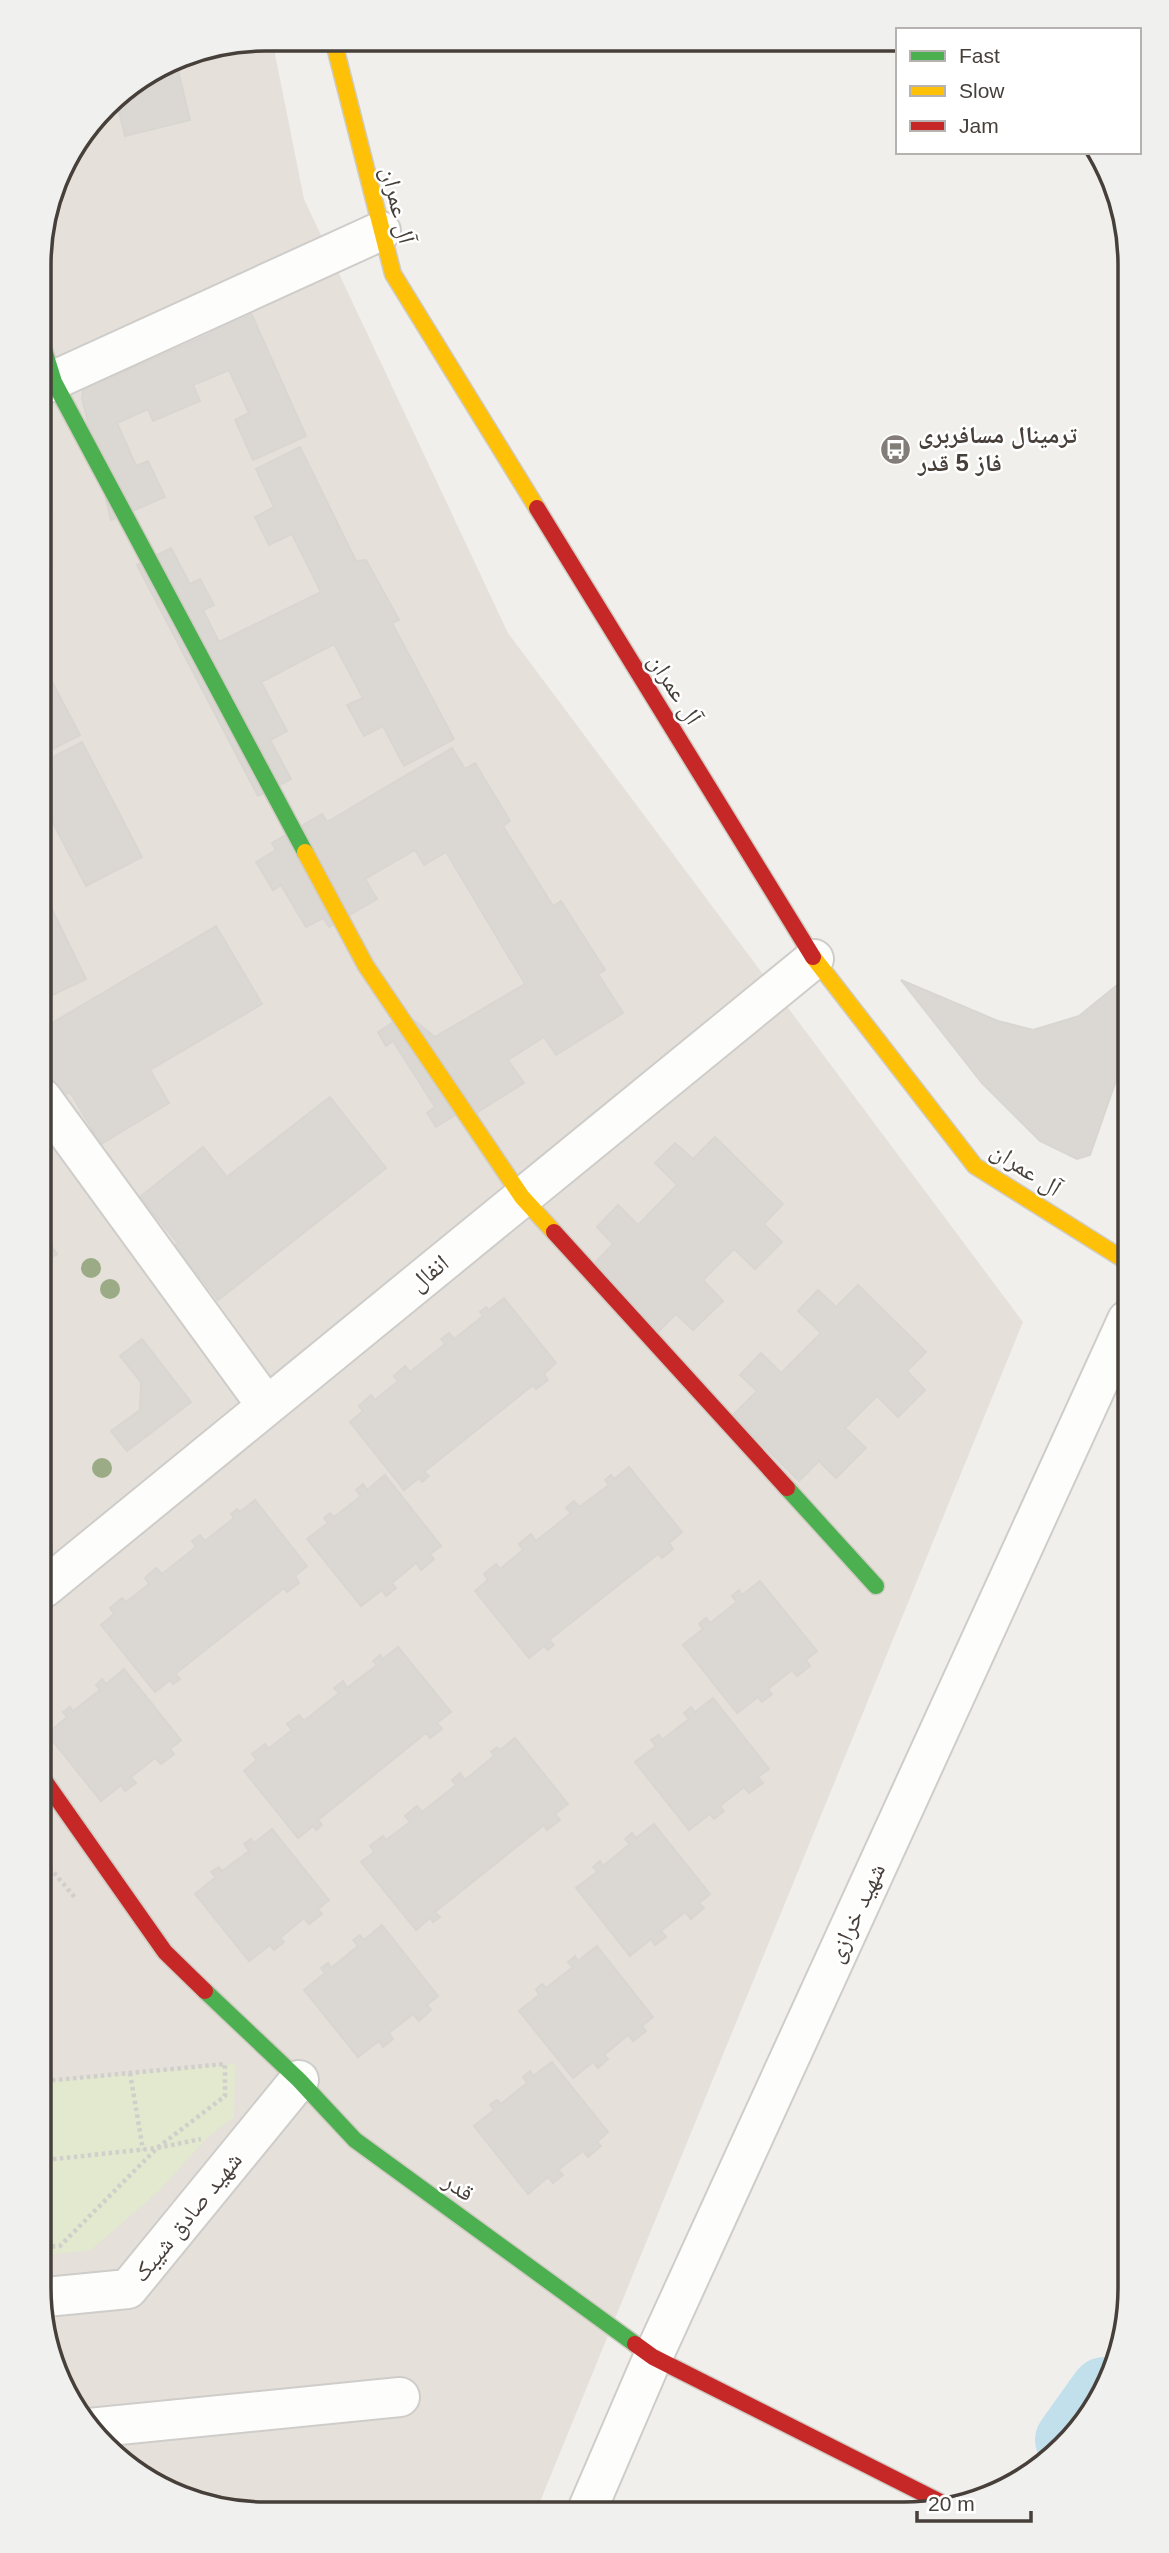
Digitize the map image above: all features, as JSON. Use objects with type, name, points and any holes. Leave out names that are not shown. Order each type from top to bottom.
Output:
[{"type":"street","name":"آل عمران","points":[[336,51],[393,274],[814,959],[975,1166],[1118,1256]]},
{"type":"street","points":[[51,382],[382,231]]},
{"type":"street","points":[[51,391],[366,965],[523,1197],[876,1586]]},
{"type":"street","name":"انفال","points":[[51,1582],[814,959]]},
{"type":"street","points":[[51,1110],[266,1405]]},
{"type":"street","name":"شهید خرازی","points":[[591,2502],[653,2357],[1118,1340]]},
{"type":"street","name":"قدر","points":[[51,1790],[165,1952],[299,2080],[355,2140],[653,2357],[935,2500]]},
{"type":"street","name":"شهید صادق شیبک","points":[[52,2296],[128,2289],[299,2080]]},
{"type":"street","points":[[102,2427],[400,2398]]},
{"type":"path","points":[[51,2080],[225,2064],[225,2095],[157,2148],[60,2246],[51,2247]]},
{"type":"path","points":[[130,2073],[143,2150]]},
{"type":"path","points":[[51,2159],[143,2150],[258,2130]]},
{"type":"shaded area","points":[[274,51],[304,199],[508,633],[1023,1322],[540,2502],[236,2500],[196,2491],[170,2480],[134,2458],[113,2440],[79,2396],[58,2344],[51,2289],[51,250],[58,209],[67,183],[87,146],[123,104],[157,79],[209,58]]},
{"type":"green space","points":[[235,2064],[234,2117],[208,2137],[157,2193],[91,2250],[51,2254],[51,2081]]},
{"type":"building","points":[[178,69],[190,120],[125,136],[118,109],[157,79]]},
{"type":"building","points":[[247,304],[306,436],[253,460],[235,420],[249,413],[229,370],[193,385],[200,401],[153,421],[148,409],[117,423],[136,466],[148,461],[165,497],[111,520],[82,398],[86,372],[97,368],[103,381],[212,333],[206,322]]},
{"type":"building","points":[[300,447],[356,561],[366,560],[399,620],[392,623],[454,739],[404,766],[383,726],[364,736],[347,705],[363,698],[334,644],[261,682],[287,731],[270,740],[291,779],[258,796],[137,565],[171,548],[190,584],[200,579],[214,605],[203,610],[219,642],[321,592],[292,534],[269,545],[255,517],[274,507],[256,469]]},
{"type":"building","points":[[51,680],[80,735],[51,750]]},
{"type":"building","points":[[82,742],[142,857],[86,886],[51,819],[51,758]]},
{"type":"building","points":[[452,748],[465,769],[475,763],[510,821],[503,826],[553,906],[561,901],[605,970],[598,974],[623,1013],[556,1055],[544,1037],[508,1060],[524,1083],[468,1118],[463,1110],[436,1127],[427,1113],[435,1107],[393,1041],[386,1046],[378,1032],[406,1014],[435,1037],[525,984],[446,852],[424,865],[415,850],[365,879],[377,899],[329,927],[323,918],[306,927],[281,885],[273,890],[256,862],[276,850],[272,843],[322,814],[327,822]]},
{"type":"building","points":[[51,907],[86,979],[51,996]]},
{"type":"building","points":[[216,926],[262,1004],[150,1070],[169,1103],[101,1144],[70,1092],[59,1099],[51,1085],[51,1024]]},
{"type":"building","points":[[901,980],[998,1021],[1033,1030],[1079,1016],[1118,984],[1118,1075],[1090,1155],[1077,1159],[1040,1141],[982,1083]]},
{"type":"building","points":[[330,1097],[386,1168],[218,1300],[197,1273],[190,1279],[167,1251],[178,1243],[140,1197],[203,1147],[227,1177]]},
{"type":"building","points":[[715,1137],[783,1204],[764,1224],[782,1242],[755,1269],[734,1249],[703,1280],[723,1301],[693,1330],[676,1314],[657,1333],[590,1268],[613,1244],[597,1227],[618,1205],[638,1225],[677,1185],[655,1163],[675,1143],[693,1159]]},
{"type":"building","points":[[51,1246],[57,1254],[51,1258]]},
{"type":"building","points":[[858,1285],[926,1352],[907,1371],[925,1390],[898,1417],[877,1396],[845,1428],[866,1448],[836,1478],[819,1461],[799,1481],[733,1415],[757,1391],[740,1375],[761,1353],[781,1373],[821,1333],[798,1311],[818,1290],[836,1307]]},
{"type":"building","points":[[504,1298],[556,1363],[544,1374],[548,1380],[536,1389],[533,1385],[424,1472],[429,1476],[422,1482],[419,1478],[404,1490],[350,1422],[363,1411],[359,1406],[371,1395],[375,1400],[398,1381],[394,1376],[405,1366],[410,1372],[445,1344],[441,1339],[449,1333],[454,1339],[483,1316],[480,1312],[486,1307],[489,1310]]},
{"type":"building","points":[[142,1339],[191,1402],[127,1451],[111,1431],[140,1410],[141,1382],[120,1356]]},
{"type":"building","points":[[629,1467],[682,1532],[669,1543],[673,1549],[662,1558],[658,1554],[549,1640],[554,1645],[548,1650],[544,1646],[529,1658],[475,1591],[488,1580],[484,1574],[496,1564],[500,1569],[523,1550],[519,1544],[531,1534],[536,1541],[571,1513],[566,1508],[574,1501],[579,1507],[609,1485],[605,1480],[611,1475],[614,1479]]},
{"type":"building","points":[[385,1475],[441,1546],[430,1554],[434,1559],[421,1570],[416,1563],[392,1583],[396,1588],[386,1596],[382,1590],[361,1606],[307,1539],[328,1523],[324,1518],[330,1513],[334,1517],[361,1496],[356,1490],[363,1484],[367,1490]]},
{"type":"building","points":[[255,1500],[307,1566],[295,1576],[299,1583],[287,1592],[284,1588],[175,1674],[180,1679],[173,1684],[170,1680],[155,1692],[101,1625],[114,1614],[110,1608],[122,1598],[126,1602],[149,1584],[145,1578],[156,1568],[162,1574],[196,1547],[192,1541],[200,1535],[205,1541],[234,1518],[231,1514],[237,1509],[240,1512]]},
{"type":"building","points":[[760,1581],[817,1651],[806,1660],[810,1666],[797,1676],[792,1670],[768,1689],[772,1694],[762,1702],[758,1697],[737,1713],[683,1645],[703,1629],[699,1624],[706,1618],[710,1623],[737,1602],[732,1596],[739,1590],[742,1595]]},
{"type":"building","points":[[398,1647],[451,1712],[437,1723],[442,1729],[430,1738],[426,1733],[318,1820],[322,1825],[316,1830],[313,1826],[298,1838],[244,1771],[257,1760],[252,1754],[265,1744],[268,1749],[292,1730],[287,1724],[299,1715],[304,1721],[339,1693],[334,1688],[343,1681],[347,1688],[377,1665],[373,1661],[380,1655],[383,1659]]},
{"type":"building","points":[[124,1669],[181,1740],[170,1749],[174,1754],[161,1764],[155,1758],[131,1777],[136,1783],[125,1791],[121,1785],[101,1801],[51,1739],[51,1731],[67,1717],[63,1712],[70,1707],[73,1711],[100,1690],[96,1685],[102,1679],[106,1684]]},
{"type":"building","points":[[713,1698],[769,1769],[758,1777],[763,1783],[749,1793],[744,1787],[720,1806],[724,1811],[714,1819],[710,1814],[689,1830],[635,1762],[656,1746],[651,1740],[659,1735],[662,1740],[689,1719],[684,1713],[691,1707],[695,1712]]},
{"type":"building","points":[[515,1738],[568,1804],[555,1814],[560,1820],[547,1830],[544,1825],[435,1912],[440,1917],[433,1922],[430,1918],[416,1930],[361,1862],[374,1852],[370,1846],[383,1836],[386,1840],[410,1822],[405,1816],[417,1806],[422,1812],[456,1785],[452,1780],[460,1773],[465,1780],[494,1756],[491,1752],[497,1747],[500,1750]]},
{"type":"building","points":[[654,1824],[710,1894],[699,1903],[704,1908],[691,1919],[685,1912],[661,1931],[666,1937],[655,1945],[651,1939],[630,1956],[576,1888],[597,1872],[593,1867],[600,1861],[603,1866],[630,1844],[625,1839],[632,1833],[636,1838]]},
{"type":"building","points":[[272,1829],[329,1900],[318,1909],[322,1914],[309,1924],[304,1918],[280,1938],[284,1942],[274,1950],[270,1945],[249,1961],[195,1894],[216,1877],[211,1872],[219,1867],[222,1871],[249,1851],[244,1844],[251,1839],[254,1843]]},
{"type":"building","points":[[382,1925],[438,1996],[427,2005],[431,2010],[419,2021],[413,2014],[389,2033],[393,2039],[383,2047],[379,2041],[358,2057],[304,1990],[325,1973],[321,1968],[328,1963],[331,1968],[358,1946],[353,1940],[360,1935],[364,1940]]},
{"type":"building","points":[[597,1946],[653,2017],[642,2026],[646,2031],[633,2041],[628,2035],[604,2055],[608,2059],[598,2068],[593,2062],[573,2078],[519,2011],[539,1995],[536,1989],[542,1984],[546,1988],[573,1967],[568,1962],[575,1956],[578,1961]]},
{"type":"building","points":[[552,2062],[608,2132],[597,2142],[601,2146],[588,2157],[583,2151],[558,2170],[563,2175],[553,2183],[548,2177],[528,2194],[474,2126],[494,2110],[490,2105],[497,2100],[501,2104],[527,2083],[523,2077],[530,2071],[533,2076]]},
{"type":"traffic: fast","points":[[51,372],[305,852]]},
{"type":"traffic: fast","points":[[787,1488],[876,1586]]},
{"type":"traffic: fast","points":[[205,1991],[299,2080],[355,2140],[635,2344]]},
{"type":"traffic: slow","points":[[336,51],[393,274],[537,508]]},
{"type":"traffic: slow","points":[[305,852],[366,966],[522,1197],[554,1232]]},
{"type":"traffic: slow","points":[[813,957],[975,1166],[1118,1256]]},
{"type":"traffic: jam","points":[[537,508],[813,957]]},
{"type":"traffic: jam","points":[[554,1232],[787,1488]]},
{"type":"traffic: jam","points":[[51,1790],[165,1952],[205,1991]]},
{"type":"traffic: jam","points":[[635,2344],[653,2357],[935,2500]]},
{"type":"place","name":"ترمینال مسافربری فاز 5 قدر","points":[[895,449]]}]
